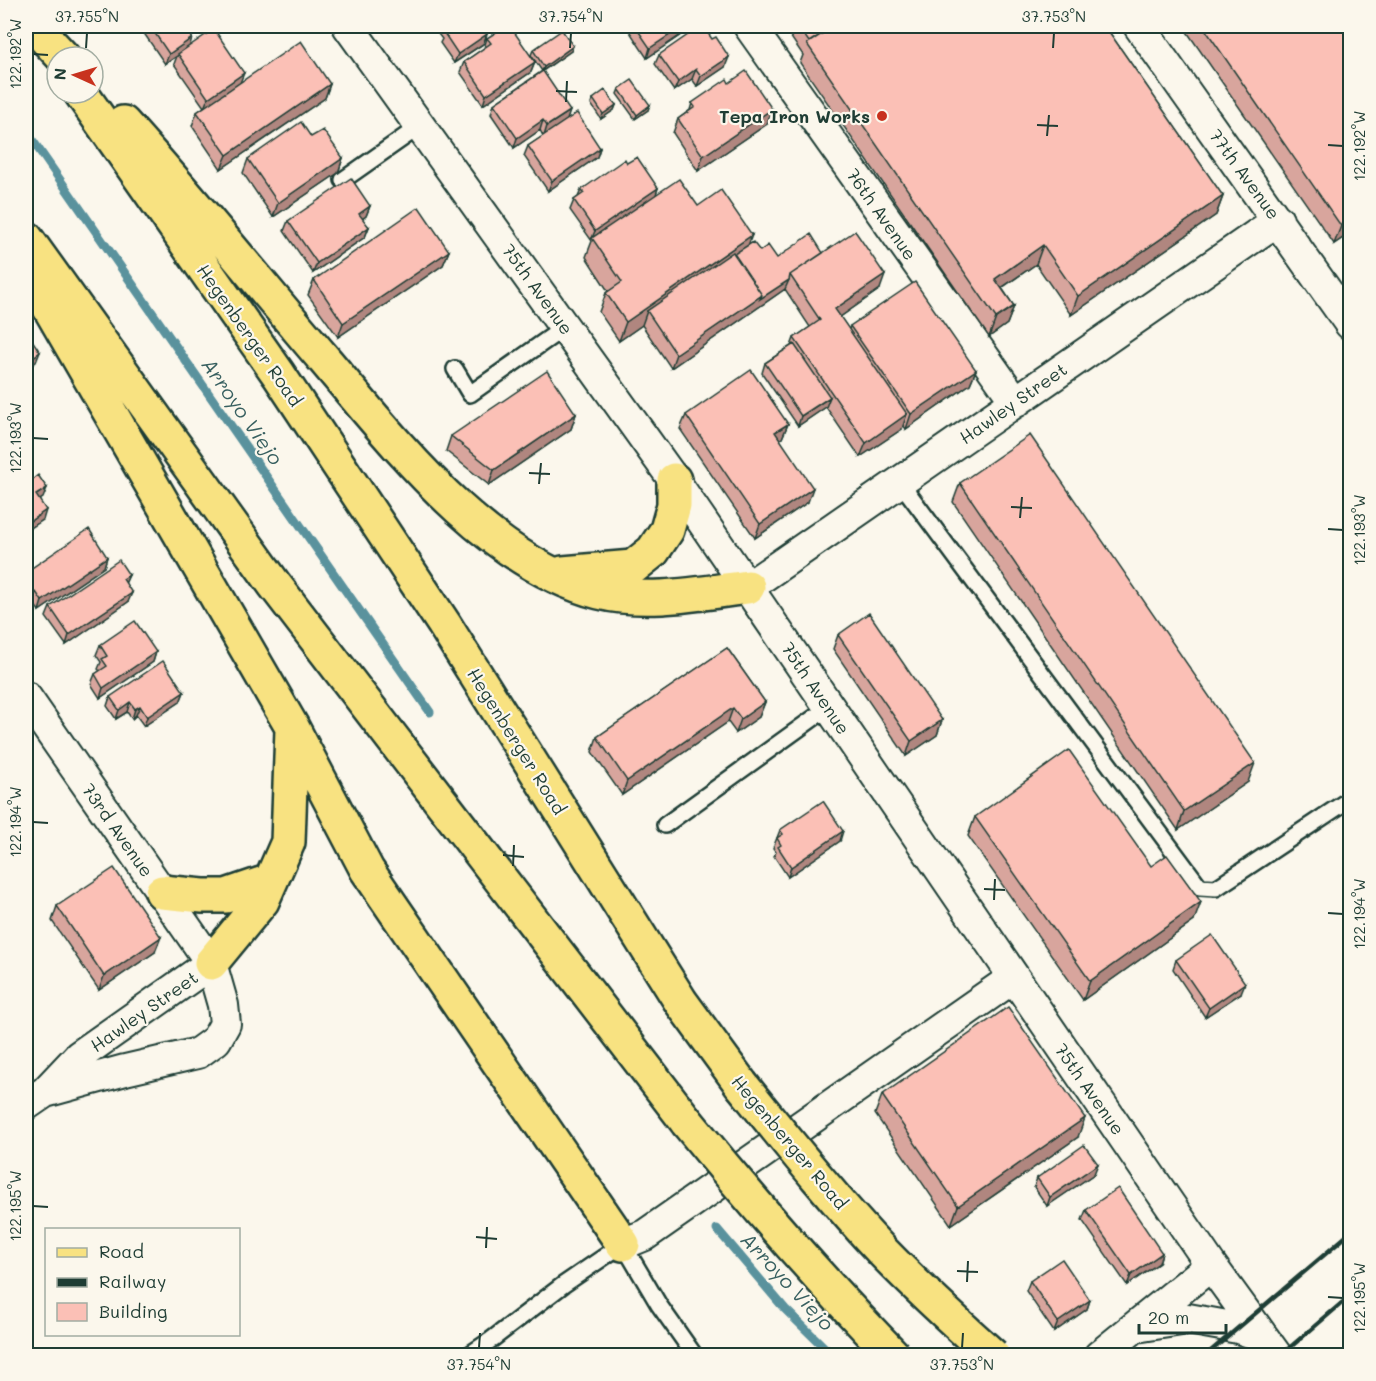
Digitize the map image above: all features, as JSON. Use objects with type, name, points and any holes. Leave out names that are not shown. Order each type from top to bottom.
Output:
[{"type":"main road","points":[[34,26],[52,45]]},
{"type":"main road","points":[[34,26],[47,45]]},
{"type":"main road","points":[[105,103],[163,167],[373,416],[434,484],[500,543],[550,574],[600,592],[649,597],[748,587]]},
{"type":"main road","name":"Hegenberger Road","points":[[89,105],[279,375],[444,624],[681,1002],[741,1084],[817,1177],[883,1251],[993,1356]]},
{"type":"main road","points":[[26,238],[274,584],[687,1122],[760,1212],[894,1356]]},
{"type":"main road","points":[[26,267],[292,728],[367,870],[623,1244]]},
{"type":"main road","points":[[550,574],[633,567],[652,551],[667,530],[674,505],[674,480]]},
{"type":"main road","points":[[211,963],[262,901],[288,842],[292,728]]},
{"type":"main road","points":[[162,892],[226,896],[270,881]]},
{"type":"street","name":"75th Avenue","points":[[348,26],[674,480],[1013,978],[1269,1346]]},
{"type":"street","name":"76th Avenue","points":[[749,26],[1016,402]]},
{"type":"street","name":"77th Avenue","points":[[1139,26],[1349,317]]},
{"type":"street","name":"Hawley Street","points":[[748,587],[1278,220]]},
{"type":"street","name":"73rd Avenue","points":[[26,697],[211,963]]},
{"type":"street","name":"Hawley Street","points":[[211,963],[223,1005],[225,1024],[216,1040],[198,1053],[125,1070],[35,1099],[78,1056],[211,963]]},
{"type":"street","points":[[623,1244],[645,1235],[1013,978]]},
{"type":"street","points":[[1099,1356],[1211,1265]]},
{"type":"street","points":[[1134,1327],[1188,1319],[1238,1328],[1269,1346]]},
{"type":"lane","points":[[343,180],[420,126]]},
{"type":"lane","points":[[455,369],[470,394],[565,327]]},
{"type":"lane","points":[[900,482],[1200,887],[1216,888],[1350,799]]},
{"type":"lane","points":[[665,825],[829,707]]},
{"type":"lane","points":[[466,1356],[562,1285],[623,1244],[659,1305],[695,1356]]},
{"type":"building","points":[[150,26],[184,26],[192,38],[169,54]]},
{"type":"building","points":[[443,26],[481,26],[487,34],[458,54],[444,33],[447,31]]},
{"type":"building","points":[[506,26],[510,26],[535,62],[486,95],[464,62],[491,43],[487,38]]},
{"type":"building","points":[[635,26],[683,26],[650,48]]},
{"type":"building","points":[[701,26],[712,39],[716,37],[729,57],[701,76],[696,69],[678,82],[659,55]]},
{"type":"building","points":[[798,26],[834,26],[809,42]]},
{"type":"building","points":[[834,26],[1105,26],[1223,196],[1078,296],[1043,245],[995,279],[1014,306],[996,318],[807,44]]},
{"type":"building","points":[[1203,26],[1350,26],[1350,219],[1341,226]]},
{"type":"building","points":[[214,29],[244,73],[208,98],[178,54]]},
{"type":"building","points":[[562,30],[573,46],[544,67],[533,50]]},
{"type":"building","points":[[301,41],[330,84],[227,155],[197,112]]},
{"type":"building","points":[[543,71],[570,111],[547,126],[543,120],[517,138],[494,104]]},
{"type":"building","points":[[746,71],[772,109],[703,156],[678,119],[695,107],[692,103],[727,79],[729,83]]},
{"type":"building","points":[[632,80],[650,105],[637,115],[619,89]]},
{"type":"building","points":[[605,90],[616,105],[603,114],[593,99]]},
{"type":"building","points":[[577,113],[600,148],[552,181],[528,146]]},
{"type":"building","points":[[301,122],[311,137],[323,130],[343,158],[278,203],[248,159]]},
{"type":"building","points":[[637,157],[658,188],[595,231],[574,200],[584,193],[581,190],[625,159],[627,163]]},
{"type":"building","points":[[351,178],[370,206],[359,214],[369,227],[317,263],[288,221]]},
{"type":"building","points":[[679,179],[698,206],[721,190],[752,235],[626,322],[606,293],[622,282],[592,238]]},
{"type":"building","points":[[419,207],[449,251],[343,323],[314,280]]},
{"type":"building","points":[[855,231],[885,275],[835,309],[907,414],[866,443],[794,338],[820,320],[790,275]]},
{"type":"building","points":[[811,234],[823,253],[760,299],[762,295],[734,254],[753,242],[760,251],[768,245],[777,258]]},
{"type":"building","points":[[733,252],[762,295],[676,354],[647,311]]},
{"type":"building","points":[[915,282],[976,370],[911,414],[850,326]]},
{"type":"building","points":[[26,331],[40,352],[26,362]]},
{"type":"building","points":[[794,344],[830,397],[801,416],[765,363]]},
{"type":"building","points":[[751,370],[788,424],[775,432],[813,488],[760,524],[686,415]]},
{"type":"building","points":[[547,371],[576,414],[494,470],[451,436]]},
{"type":"building","points":[[1030,435],[1255,763],[1184,811],[960,483]]},
{"type":"building","points":[[38,475],[47,488],[36,495],[46,510],[26,524],[26,480],[28,483]]},
{"type":"building","points":[[89,529],[107,557],[42,601],[36,592],[32,594],[26,586],[30,584],[26,572]]},
{"type":"building","points":[[119,560],[129,575],[123,579],[132,593],[69,635],[50,607]]},
{"type":"building","points":[[869,613],[942,720],[911,741],[838,635]]},
{"type":"building","points":[[135,621],[156,652],[103,688],[95,674],[107,666],[102,659],[107,656],[100,645]]},
{"type":"building","points":[[727,648],[765,702],[741,719],[733,708],[627,781],[597,737]]},
{"type":"building","points":[[163,661],[184,692],[147,717],[140,706],[135,709],[130,702],[119,710],[110,697]]},
{"type":"building","points":[[1069,750],[1151,866],[1167,855],[1201,902],[1090,981],[975,817]]},
{"type":"building","points":[[823,801],[843,831],[791,867],[778,847],[781,845],[777,838],[783,834],[780,830]]},
{"type":"building","points":[[114,868],[161,937],[104,976],[57,906]]},
{"type":"building","points":[[1212,935],[1245,983],[1209,1008],[1176,960]]},
{"type":"building","points":[[1008,1007],[1085,1118],[958,1206],[882,1095]]},
{"type":"building","points":[[1084,1145],[1098,1164],[1050,1197],[1037,1178]]},
{"type":"building","points":[[1118,1188],[1162,1253],[1131,1275],[1086,1210]]},
{"type":"building","points":[[1062,1259],[1090,1300],[1058,1322],[1030,1281]]},
{"type":"waterway","name":"Arroyo Viejo","points":[[26,131],[430,712]]},
{"type":"waterway","name":"Arroyo Viejo","points":[[717,1229],[785,1309],[833,1356]]},
{"type":"railway","points":[[1205,1356],[1350,1233]]},
{"type":"railway","points":[[1280,1356],[1350,1296]]},
{"type":"place","name":"Tepa Iron Works","points":[[882,116]]}]
